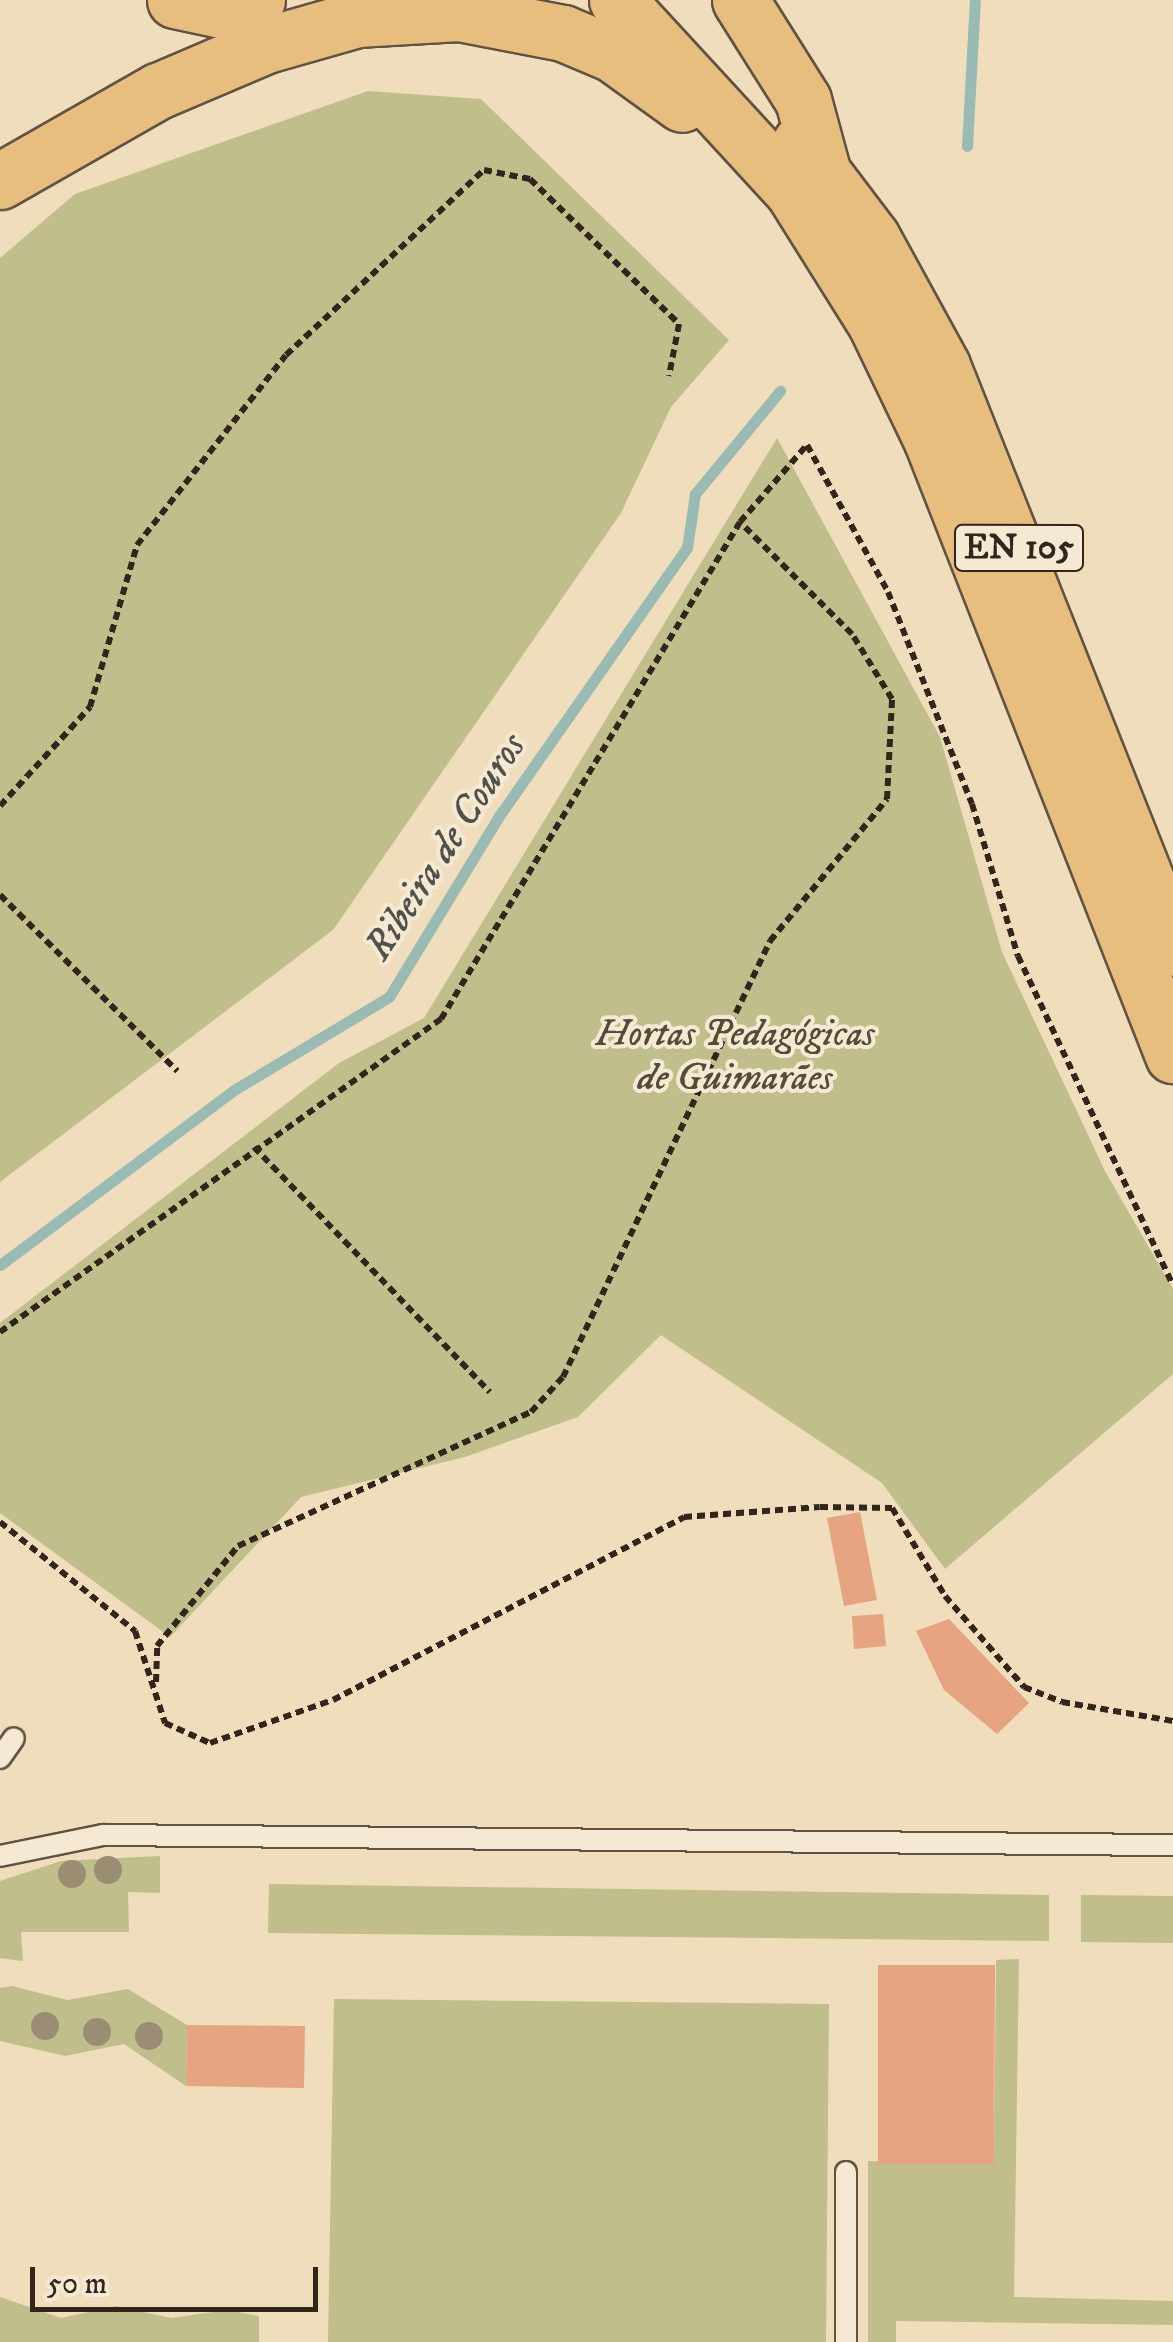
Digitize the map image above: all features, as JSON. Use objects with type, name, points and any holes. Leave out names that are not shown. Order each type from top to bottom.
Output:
[{"type":"highway","points":[[175,0],[217,9],[257,0]]},
{"type":"highway","name":"EN 105","points":[[617,0],[872,238],[942,366],[1173,948]]},
{"type":"highway","name":"EN 105","points":[[667,0],[807,180],[907,384],[1173,1055]]},
{"type":"highway","points":[[740,0],[802,100]]},
{"type":"highway","points":[[761,0],[802,100],[807,180]]},
{"type":"highway","points":[[0,182],[158,91],[266,45],[357,19],[459,13],[563,33],[613,54],[807,180]]},
{"type":"lane","points":[[0,1758],[14,1738]]},
{"type":"lane","points":[[0,1856],[103,1835],[1173,1845]]},
{"type":"lane","points":[[846,2172],[846,2342]]},
{"type":"path","points":[[0,806],[90,707],[137,545],[286,355],[484,170],[530,179],[679,324],[669,376]]},
{"type":"path","points":[[0,1332],[254,1147],[441,1020],[740,522],[807,445],[888,592],[972,804],[1018,956],[1173,1285]]},
{"type":"path","points":[[156,1682],[156,1646],[238,1546],[531,1412],[563,1377],[770,941],[887,799],[892,699],[852,634],[740,522]]},
{"type":"path","points":[[0,895],[177,1072]]},
{"type":"path","points":[[254,1147],[490,1392]]},
{"type":"path","points":[[0,1522],[135,1631],[156,1682],[165,1723],[210,1742],[334,1700],[684,1516],[892,1508],[945,1596],[1024,1686],[1062,1702],[1173,1721]]},
{"type":"green space","points":[[368,91],[481,99],[729,340],[671,407],[621,513],[333,930],[0,1182],[0,258],[75,194]]},
{"type":"green space","name":"Hortas Pedagógicas de Guimarães","points":[[777,438],[940,737],[1002,952],[1105,1171],[1173,1289],[1173,1374],[945,1569],[882,1483],[661,1335],[578,1417],[465,1457],[301,1497],[170,1637],[0,1513],[0,1323],[339,1063],[424,1018]]},
{"type":"green space","points":[[160,1856],[160,1893],[128,1892],[129,1932],[21,1932],[23,1961],[0,1958],[0,1881],[61,1861]]},
{"type":"green space","points":[[269,1884],[1049,1895],[1049,1941],[268,1933]]},
{"type":"green space","points":[[1081,1895],[1173,1896],[1173,1943],[1081,1942]]},
{"type":"green space","points":[[1019,1959],[1014,2297],[1173,2301],[1173,2325],[896,2321],[896,2342],[868,2342],[868,2161],[994,2164],[996,1960]]},
{"type":"green space","points":[[12,1986],[67,2000],[128,1989],[187,2025],[186,2086],[124,2044],[65,2056],[0,2041],[0,1988]]},
{"type":"green space","points":[[334,1999],[829,2004],[826,2342],[328,2342]]},
{"type":"green space","points":[[0,2297],[61,2318],[116,2306],[171,2318],[227,2310],[259,2316],[259,2342],[0,2342]]},
{"type":"building","points":[[860,1512],[877,1600],[844,1606],[827,1518]]},
{"type":"building","points":[[883,1614],[886,1646],[854,1649],[852,1616]]},
{"type":"building","points":[[949,1619],[1029,1703],[997,1734],[944,1690],[916,1631]]},
{"type":"building","points":[[878,1965],[995,1965],[994,2164],[878,2164]]},
{"type":"building","points":[[187,2025],[305,2026],[304,2088],[186,2086]]},
{"type":"waterway","name":"Ribeira de Couros","points":[[967,146],[975,0]]},
{"type":"waterway","name":"Ribeira de Couros","points":[[0,1265],[234,1090],[389,997],[499,816],[687,548],[695,494],[780,391]]}]
